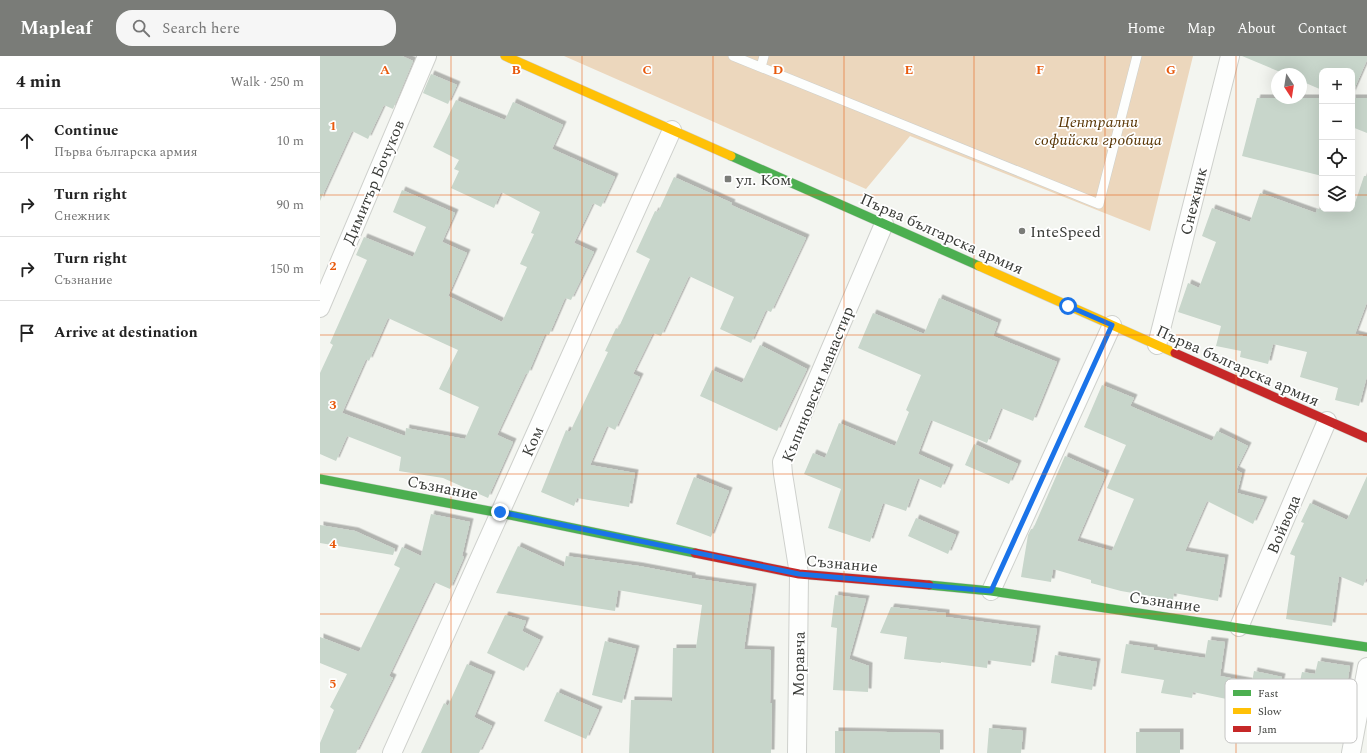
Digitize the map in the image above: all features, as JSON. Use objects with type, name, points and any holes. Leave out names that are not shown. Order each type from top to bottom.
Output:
[{"type":"street","name":"Димитър Бочуков","points":[[320,308],[426,56]]},
{"type":"street","name":"Първа българска армия","points":[[505,56],[1327,421],[1366,436]]},
{"type":"street","name":"Снежник","points":[[1157,345],[1230,56]]},
{"type":"street","name":"Ком","points":[[392,753],[672,130]]},
{"type":"street","name":"Къпиновски манастир","points":[[799,574],[782,474],[782,462],[884,224]]},
{"type":"street","points":[[991,591],[1112,325]]},
{"type":"street","name":"Войвода","points":[[1239,627],[1327,421]]},
{"type":"street","name":"Съзнание","points":[[320,479],[500,512],[799,574],[991,591],[1367,647]]},
{"type":"street","name":"Моравча","points":[[797,753],[799,574]]},
{"type":"street","points":[[1357,721],[1367,667]]},
{"type":"street","points":[[1351,753],[1353,743]]},
{"type":"lane","points":[[733,56],[1099,204],[1137,56]]},
{"type":"lane","points":[[761,68],[764,56]]},
{"type":"green space","name":"Централни софийски гробища","points":[[564,56],[1193,56],[1150,231],[910,136],[866,189]]},
{"type":"building","points":[[320,56],[402,56],[413,61],[393,109],[384,105],[368,139],[352,131],[320,201]]},
{"type":"building","points":[[1242,56],[1367,56],[1367,60],[1355,87],[1355,68],[1319,68],[1319,89],[1307,84],[1307,68],[1271,68]]},
{"type":"building","points":[[431,74],[457,85],[448,104],[423,93]]},
{"type":"building","points":[[1257,98],[1271,98],[1271,104],[1307,104],[1307,98],[1319,98],[1319,175],[1242,156]]},
{"type":"building","points":[[1355,98],[1367,98],[1367,133],[1355,128]]},
{"type":"building","points":[[456,100],[505,120],[513,102],[563,125],[552,149],[615,177],[601,207],[593,203],[574,243],[594,252],[571,300],[565,298],[549,335],[545,334],[528,374],[526,373],[497,435],[513,442],[488,498],[443,478],[399,471],[401,457],[347,436],[336,461],[320,454],[320,373],[333,345],[330,343],[367,260],[356,255],[364,237],[413,257],[426,227],[393,212],[402,190],[455,213],[442,242],[467,253],[448,296],[502,322],[527,267],[520,264],[534,234],[531,233],[540,212],[501,192],[494,208],[451,188],[459,171],[454,169],[459,160],[433,147]],"holes":[[[388,318],[458,350],[439,389],[479,407],[465,439],[406,428],[405,436],[342,413],[366,359],[369,361]]]},
{"type":"building","points":[[1364,176],[1367,176],[1367,302],[1355,334],[1367,337],[1367,376],[1359,406],[1335,400],[1338,388],[1300,377],[1307,352],[1273,344],[1268,364],[1240,357],[1241,351],[1216,346],[1221,326],[1178,312],[1188,283],[1199,288],[1216,242],[1202,236],[1212,208],[1250,222],[1260,193],[1316,213],[1317,209],[1319,209],[1319,212],[1355,212],[1355,203]]},
{"type":"building","points":[[674,177],[732,203],[731,205],[806,238],[771,312],[766,310],[751,343],[720,329],[734,297],[689,276],[661,336],[653,333],[633,374],[640,377],[615,430],[607,426],[590,465],[635,473],[629,507],[577,498],[574,506],[541,492],[566,430],[570,432],[608,352],[605,351],[616,328],[618,329],[650,259],[636,252],[655,211],[658,212]]},
{"type":"building","points":[[939,298],[998,323],[993,336],[1057,362],[1033,421],[1001,408],[987,443],[931,420],[918,454],[950,468],[941,488],[918,478],[906,511],[883,503],[870,542],[828,528],[841,489],[804,474],[813,453],[825,458],[839,423],[895,446],[909,412],[906,410],[921,375],[858,348],[873,313],[924,334]]},
{"type":"building","points":[[760,345],[807,369],[777,431],[700,396],[712,370],[742,383]]},
{"type":"building","points":[[1102,385],[1134,398],[1130,406],[1212,441],[1217,431],[1248,446],[1236,470],[1242,473],[1237,493],[1264,500],[1253,524],[1207,501],[1185,551],[1225,558],[1218,601],[1174,593],[1173,600],[1121,591],[1091,583],[1091,580],[1053,569],[1051,582],[1021,577],[1028,535],[1031,529],[1033,529],[1065,456],[1106,474],[1077,541],[1112,551],[1134,499],[1107,488],[1126,445],[1084,427]]},
{"type":"building","points":[[974,444],[1018,464],[1009,484],[965,465]]},
{"type":"building","points":[[1367,476],[1367,577],[1363,586],[1339,576],[1332,626],[1286,619],[1295,556],[1290,554],[1304,523],[1301,522],[1310,503],[1347,520]]},
{"type":"building","points":[[694,477],[729,491],[711,537],[676,524]]},
{"type":"building","points":[[431,514],[470,522],[462,556],[464,557],[450,589],[434,582],[389,676],[393,678],[356,753],[320,753],[320,743],[334,710],[330,707],[347,674],[320,663],[320,637],[359,652],[400,568],[394,565],[402,547],[421,556]]},
{"type":"building","points":[[916,518],[956,535],[948,554],[908,536]]},
{"type":"building","points":[[320,525],[355,531],[395,549],[393,555],[320,543]]},
{"type":"building","points":[[518,546],[564,567],[566,556],[639,566],[692,576],[692,578],[753,587],[744,649],[771,650],[771,753],[629,753],[631,700],[672,701],[673,648],[696,648],[702,605],[618,590],[615,611],[496,593]]},
{"type":"building","points":[[835,595],[866,599],[849,659],[869,666],[868,692],[833,690],[837,628],[831,627]]},
{"type":"building","points":[[891,607],[946,613],[946,617],[1037,629],[1031,666],[988,660],[987,668],[904,659],[907,637],[880,633]]},
{"type":"building","points":[[505,615],[526,621],[522,631],[540,640],[524,671],[487,653]]},
{"type":"building","points":[[1208,640],[1225,642],[1220,676],[1236,679],[1225,679],[1225,699],[1193,692],[1192,698],[1161,693],[1164,680],[1121,673],[1126,644],[1205,658]]},
{"type":"building","points":[[605,641],[636,649],[622,703],[592,695]]},
{"type":"building","points":[[1055,655],[1097,662],[1092,690],[1051,683]]},
{"type":"building","points":[[1318,661],[1350,666],[1348,679],[1301,679],[1302,672],[1315,674]]},
{"type":"building","points":[[467,664],[492,675],[474,717],[492,726],[479,753],[421,753],[444,703],[448,706]]},
{"type":"building","points":[[1254,671],[1282,677],[1282,679],[1253,679]]},
{"type":"building","points":[[557,692],[599,710],[586,739],[544,721]]},
{"type":"building","points":[[989,728],[1023,731],[1021,753],[987,753]]},
{"type":"building","points":[[835,731],[940,733],[940,753],[835,753]]},
{"type":"building","points":[[1136,732],[1180,732],[1180,753],[1136,753]]},
{"type":"traffic: fast","points":[[731,156],[979,266]]},
{"type":"traffic: fast","points":[[320,479],[500,513],[695,553]]},
{"type":"traffic: fast","points":[[929,585],[991,591],[1367,647]]},
{"type":"traffic: slow","points":[[505,56],[731,156]]},
{"type":"traffic: slow","points":[[979,266],[1175,353]]},
{"type":"traffic: jam","points":[[1175,353],[1367,438]]},
{"type":"traffic: jam","points":[[695,553],[799,574],[929,585]]},
{"type":"place","name":"ул. Ком","points":[[728,179]]},
{"type":"place","name":"InteSpeed","points":[[1022,231]]},
{"type":"route","points":[[500,512],[799,574],[991,591],[1112,325],[1068,306]]}]
